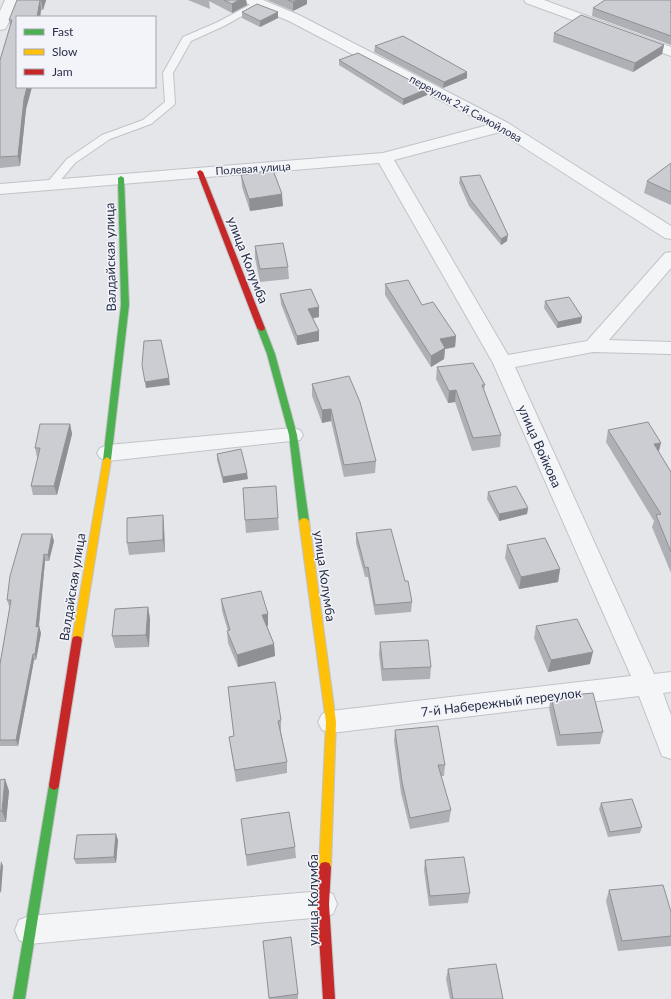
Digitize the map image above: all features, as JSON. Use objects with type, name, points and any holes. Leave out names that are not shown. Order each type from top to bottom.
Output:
[{"type":"street","points":[[0,26],[12,0]]},
{"type":"street","points":[[531,0],[671,52]]},
{"type":"street","name":"переулок 2-й Самойлова","points":[[255,2],[294,18],[502,126],[671,234]]},
{"type":"street","name":"Полевая улица","points":[[0,188],[50,186],[122,178],[384,158],[502,126]]},
{"type":"street","name":"улица Войкова","points":[[384,158],[503,363],[659,684],[671,748]]},
{"type":"street","name":"улица Колумба","points":[[200,172],[271,354],[293,435],[331,722],[323,904],[329,999]]},
{"type":"street","name":"Валдайская улица","points":[[19,999],[108,453],[125,305],[122,178]]},
{"type":"street","points":[[593,346],[671,257]]},
{"type":"street","points":[[503,363],[593,346],[671,348]]},
{"type":"street","points":[[108,453],[293,435]]},
{"type":"street","name":"7-й Набережный переулок","points":[[331,722],[659,684]]},
{"type":"street","points":[[30,930],[323,904]]},
{"type":"lane","points":[[50,186],[71,161],[106,137],[147,122],[170,103],[168,73],[187,39],[221,24],[255,2]]},
{"type":"building","points":[[17,0],[40,0],[37,16],[16,16],[16,88],[27,88],[24,99],[18,156],[0,157],[0,60],[12,20],[9,20]]},
{"type":"building","points":[[224,0],[239,0],[232,4]]},
{"type":"building","points":[[605,0],[671,0],[671,36],[593,8]]},
{"type":"building","points":[[257,4],[278,12],[260,21],[242,12]]},
{"type":"building","points":[[581,15],[664,45],[635,63],[554,33]]},
{"type":"building","points":[[403,36],[467,72],[444,82],[375,46]]},
{"type":"building","points":[[358,53],[427,89],[403,99],[339,60]]},
{"type":"building","points":[[671,163],[671,192],[647,181]]},
{"type":"building","points":[[273,170],[282,194],[249,199],[241,175]]},
{"type":"building","points":[[480,175],[508,235],[501,239],[470,199],[460,177]]},
{"type":"building","points":[[283,243],[288,267],[260,269],[255,246]]},
{"type":"building","points":[[408,280],[422,305],[433,302],[456,336],[440,339],[445,348],[431,356],[385,284]]},
{"type":"building","points":[[311,289],[319,307],[308,309],[319,331],[297,336],[280,294]]},
{"type":"building","points":[[569,297],[582,317],[558,322],[545,301]]},
{"type":"building","points":[[161,340],[169,378],[145,382],[142,365],[144,341]]},
{"type":"building","points":[[473,363],[485,385],[482,385],[501,435],[473,438],[456,390],[449,391],[437,367]]},
{"type":"building","points":[[349,376],[360,402],[376,461],[344,465],[331,409],[322,410],[312,384]]},
{"type":"building","points":[[648,422],[661,443],[654,444],[671,472],[671,552],[656,515],[661,514],[608,430]]},
{"type":"building","points":[[40,424],[70,424],[54,486],[31,486],[40,448],[35,448]]},
{"type":"building","points":[[241,449],[247,473],[223,477],[217,454]]},
{"type":"building","points":[[276,486],[278,518],[245,520],[243,488]]},
{"type":"building","points":[[516,486],[528,508],[499,514],[488,492]]},
{"type":"building","points":[[163,515],[163,540],[127,543],[127,518]]},
{"type":"building","points":[[391,529],[405,581],[408,581],[412,602],[375,605],[368,567],[365,568],[356,533]]},
{"type":"building","points":[[22,534],[52,534],[48,555],[44,554],[36,627],[39,626],[35,654],[33,654],[16,740],[0,740],[0,664],[11,600],[7,600],[10,576]]},
{"type":"building","points":[[545,538],[560,569],[521,577],[507,545]]},
{"type":"building","points":[[261,591],[268,614],[262,615],[274,644],[237,655],[227,631],[230,630],[221,599]]},
{"type":"building","points":[[148,607],[146,635],[112,636],[115,609]]},
{"type":"building","points":[[577,619],[593,652],[551,660],[536,626]]},
{"type":"building","points":[[428,640],[431,667],[383,669],[380,642]]},
{"type":"building","points":[[275,682],[281,720],[278,721],[287,762],[235,770],[229,737],[234,736],[228,687]]},
{"type":"building","points":[[593,693],[603,732],[560,735],[551,697]]},
{"type":"building","points":[[438,726],[445,765],[438,765],[451,810],[410,818],[402,782],[395,730]]},
{"type":"building","points":[[5,779],[2,811],[0,811],[0,780]]},
{"type":"building","points":[[632,799],[642,827],[610,832],[601,803]]},
{"type":"building","points":[[289,812],[295,847],[246,855],[241,819]]},
{"type":"building","points":[[116,834],[114,857],[74,859],[77,835]]},
{"type":"building","points":[[464,857],[470,893],[430,896],[425,860]]},
{"type":"building","points":[[663,885],[671,912],[671,936],[622,941],[609,890]]},
{"type":"building","points":[[291,937],[298,994],[269,998],[263,941]]},
{"type":"building","points":[[496,964],[503,999],[453,999],[448,969]]},
{"type":"traffic: fast","points":[[107,460],[125,305],[121,178]]},
{"type":"traffic: fast","points":[[261,328],[271,354],[293,435],[304,521]]},
{"type":"traffic: fast","points":[[19,999],[54,785]]},
{"type":"traffic: slow","points":[[77,640],[107,460]]},
{"type":"traffic: slow","points":[[304,521],[331,722],[325,867]]},
{"type":"traffic: jam","points":[[200,172],[261,328]]},
{"type":"traffic: jam","points":[[54,785],[77,640]]},
{"type":"traffic: jam","points":[[325,867],[323,904],[329,999]]}]
